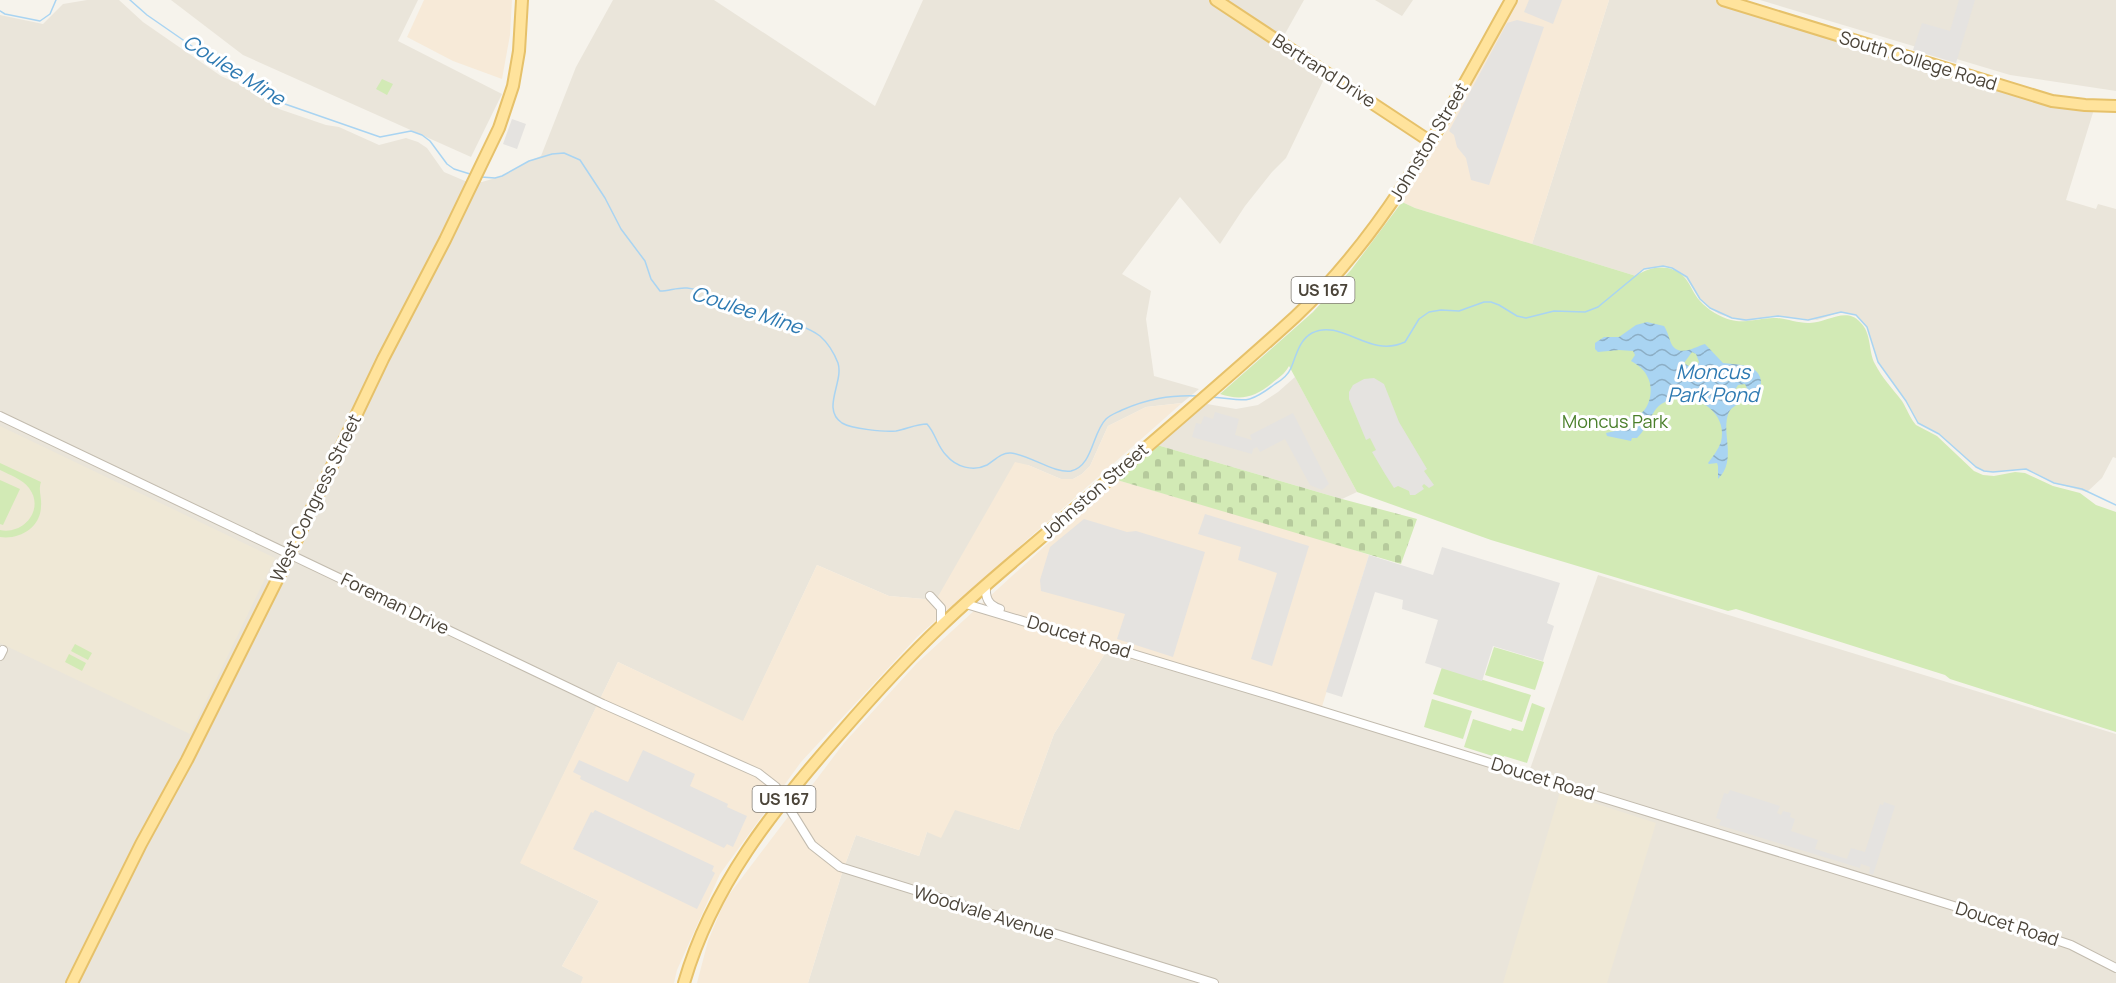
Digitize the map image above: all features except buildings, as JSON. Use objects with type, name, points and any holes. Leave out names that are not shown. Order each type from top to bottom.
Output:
[{"type":"main road","name":"West Congress Street","points":[[72,983],[290,554],[383,359],[502,122],[513,86],[519,51],[522,0]]},
{"type":"main road","name":"Bertrand Drive","points":[[1216,0],[1431,142]]},
{"type":"main road","name":"Johnston Street","points":[[684,983],[700,935],[719,896],[751,842],[783,799],[856,716],[941,626],[1271,339],[1329,284],[1382,218],[1431,142],[1511,0]]},
{"type":"main road","name":"South College Road","points":[[1724,0],[2052,101],[2116,106]]},
{"type":"street","name":"Foreman Drive","points":[[0,417],[603,704],[758,773],[776,787],[783,799]]},
{"type":"street","points":[[986,585],[987,599],[992,606],[1094,638],[1109,646]]},
{"type":"street","points":[[930,596],[941,608],[941,626]]},
{"type":"street","name":"Doucet Road","points":[[966,604],[1970,911],[2071,945],[2116,968]]},
{"type":"street","name":"Woodvale Avenue","points":[[783,799],[812,845],[840,867],[1214,983]]},
{"type":"shaded area","points":[[87,0],[119,0],[143,22],[221,76],[263,95],[279,109],[326,125],[339,127],[379,145],[406,138],[418,142],[427,148],[444,172],[465,181],[482,182],[502,176],[541,156],[576,67],[613,0],[714,0],[875,106],[923,0],[1304,0],[1277,48],[1324,79],[1286,158],[1245,206],[1220,244],[1180,197],[1122,274],[1151,291],[1146,319],[1154,376],[1199,389],[1182,403],[1146,407],[1108,426],[1090,466],[1073,479],[1061,479],[1028,465],[936,600],[889,596],[817,565],[743,722],[618,662],[521,863],[599,901],[562,966],[584,977],[581,983],[0,983],[0,15],[43,24],[63,4]]},
{"type":"shaded area","points":[[171,0],[418,0],[398,41],[502,94],[471,157],[243,55]]},
{"type":"shaded area","points":[[424,0],[512,0],[510,35],[502,79],[453,61],[407,37]]},
{"type":"shaded area","points":[[1375,0],[1413,0],[1402,16]]},
{"type":"shaded area","points":[[1518,0],[1609,0],[1532,244],[1402,202],[1447,130]]},
{"type":"shaded area","points":[[1529,0],[1562,0],[1553,24],[1524,12]]},
{"type":"shaded area","points":[[1609,0],[1723,0],[2030,95],[2095,106],[2066,200],[2096,209],[2098,204],[2116,209],[2116,458],[2113,457],[2102,478],[2087,492],[2054,483],[2026,469],[1993,472],[1976,467],[1939,434],[1918,423],[1906,401],[1878,362],[1867,327],[1856,315],[1841,312],[1817,320],[1771,316],[1746,322],[1719,314],[1710,308],[1700,299],[1686,278],[1672,268],[1663,266],[1644,269],[1636,276],[1532,244]]},
{"type":"shaded area","points":[[1760,0],[2116,0],[2116,91],[2010,75]]},
{"type":"shaded area","points":[[1959,0],[1975,0],[1956,63],[1913,50],[1922,23],[1950,31]]},
{"type":"shaded area","points":[[1517,20],[1544,27],[1489,185],[1471,180],[1466,158],[1457,147],[1454,135],[1449,131],[1507,23]]},
{"type":"shaded area","points":[[512,119],[526,124],[517,149],[503,144]]},
{"type":"shaded area","points":[[1295,377],[1357,492],[1342,499],[1157,445],[1207,404],[1236,409],[1258,405]]},
{"type":"shaded area","points":[[1374,378],[1384,384],[1399,422],[1427,469],[1424,471],[1434,485],[1429,488],[1424,484],[1422,486],[1424,489],[1415,495],[1410,495],[1409,491],[1398,486],[1394,488],[1372,452],[1376,450],[1370,438],[1366,440],[1349,399],[1349,392],[1353,385],[1364,379]]},
{"type":"shaded area","points":[[1182,403],[917,637],[801,762],[720,874],[677,970],[674,983],[581,983],[583,977],[562,966],[599,901],[520,863],[618,662],[743,721],[817,565],[889,596],[936,600],[1015,462],[1061,479],[1073,479],[1090,466],[1108,426],[1146,407]]},
{"type":"shaded area","points":[[1215,412],[1239,419],[1235,435],[1252,440],[1250,435],[1293,413],[1329,484],[1322,490],[1310,485],[1285,439],[1260,452],[1257,447],[1253,449],[1252,454],[1192,437],[1196,423],[1201,424],[1204,416],[1213,419]]},
{"type":"shaded area","points":[[0,426],[275,558],[190,734],[0,643]]},
{"type":"shaded area","points":[[1117,480],[1369,555],[1320,713],[1106,652],[1054,734],[1019,830],[955,810],[941,838],[927,832],[919,856],[856,835],[808,983],[697,983],[708,941],[725,900],[844,743],[917,663]]},
{"type":"shaded area","points":[[1205,514],[1309,546],[1272,666],[1251,659],[1277,573],[1238,560],[1241,547],[1198,534]]},
{"type":"shaded area","points":[[1084,519],[1127,532],[1136,531],[1205,552],[1173,657],[1117,639],[1125,614],[1041,591],[1040,580],[1050,547]]},
{"type":"shaded area","points":[[1442,547],[1560,583],[1547,623],[1554,626],[1543,661],[1493,646],[1482,681],[1425,663],[1438,620],[1402,609],[1403,600],[1375,592],[1342,697],[1326,692],[1369,555],[1433,575]]},
{"type":"shaded area","points":[[1598,575],[2116,734],[2116,983],[808,983],[856,835],[919,856],[927,832],[955,809],[1019,830],[1054,734],[1106,652],[1529,772]]},
{"type":"shaded area","points":[[643,750],[695,774],[690,786],[747,816],[733,847],[727,844],[724,848],[580,779],[581,776],[573,772],[579,760],[628,782]]},
{"type":"shaded area","points":[[1730,790],[1780,806],[1777,813],[1781,815],[1783,811],[1791,813],[1790,817],[1795,819],[1791,831],[1818,840],[1815,849],[1847,859],[1851,848],[1865,852],[1880,804],[1883,805],[1884,802],[1895,806],[1873,875],[1869,873],[1870,867],[1861,864],[1860,868],[1719,825],[1721,820],[1716,818],[1724,793],[1728,794]]},
{"type":"shaded area","points":[[1560,792],[1656,823],[1607,983],[1503,983]]},
{"type":"shaded area","points":[[595,810],[714,866],[712,871],[715,873],[697,909],[573,849],[591,812]]},
{"type":"green space","points":[[382,79],[393,84],[387,95],[376,89]]},
{"type":"green space","name":"Moncus Park","points":[[1402,202],[1415,208],[1636,276],[1654,268],[1674,270],[1685,278],[1698,299],[1707,307],[1731,320],[1777,318],[1815,323],[1842,316],[1854,317],[1864,326],[1878,369],[1902,401],[1916,425],[1937,436],[1974,471],[1994,476],[2015,472],[2025,473],[2053,486],[2080,493],[2096,505],[2116,512],[2116,732],[1736,609],[1728,611],[1491,540],[1357,492],[1289,366],[1271,384],[1253,395],[1235,397],[1220,394],[1313,312],[1351,270]]},
{"type":"green space","points":[[1157,445],[1417,519],[1401,564],[1117,480]]},
{"type":"green space","points":[[0,463],[41,482],[41,506],[37,520],[28,530],[15,536],[0,537],[0,530],[17,528],[24,524],[30,519],[35,504],[29,488],[23,482],[0,470]]},
{"type":"green space","points":[[0,480],[20,489],[3,525],[0,524]]},
{"type":"green space","points":[[75,644],[92,653],[88,660],[71,651]]},
{"type":"green space","points":[[1494,647],[1544,662],[1535,690],[1485,675]]},
{"type":"green space","points":[[69,654],[86,663],[82,671],[65,662]]},
{"type":"green space","points":[[1442,667],[1531,695],[1522,722],[1433,694]]},
{"type":"green space","points":[[1432,699],[1472,711],[1463,739],[1424,727]]},
{"type":"green space","points":[[1532,703],[1545,708],[1527,763],[1504,756],[1502,759],[1464,747],[1473,719],[1511,731],[1512,728],[1523,731]]},
{"type":"water","name":"Moncus Park Pond","points":[[1647,322],[1664,326],[1675,349],[1683,351],[1705,344],[1723,363],[1749,367],[1754,369],[1760,377],[1761,384],[1755,394],[1729,412],[1726,428],[1727,463],[1718,479],[1717,463],[1708,463],[1721,442],[1722,431],[1714,412],[1697,401],[1686,398],[1675,399],[1660,405],[1641,434],[1637,438],[1632,438],[1631,441],[1607,436],[1606,433],[1617,429],[1613,421],[1616,417],[1634,417],[1645,410],[1650,400],[1651,388],[1645,373],[1631,361],[1635,355],[1633,351],[1598,352],[1595,349],[1595,343],[1604,337],[1619,337],[1636,325]],"holes":[[[1692,352],[1696,354],[1699,362],[1695,371],[1692,372],[1690,367],[1684,363]],[[1745,384],[1749,393],[1743,398],[1735,390],[1738,385]]]},
{"type":"waterway","name":"Coulee Mine","points":[[0,11],[40,21],[50,14],[56,0]]},
{"type":"waterway","name":"Coulee Mine","points":[[130,0],[147,15],[225,69],[259,86],[285,104],[380,137],[411,131],[422,135],[430,141],[447,164],[470,174]]},
{"type":"waterway","name":"Coulee Mine","points":[[481,177],[502,176],[529,161],[552,154],[564,153],[580,160],[605,198],[621,229],[645,261],[651,279],[660,291],[684,288],[699,290],[722,298],[746,312],[812,331],[826,342],[838,363],[833,410],[842,423],[860,428],[891,431],[927,424],[946,455],[955,463],[965,467],[982,467],[1001,455],[1011,453],[1058,470],[1071,471],[1084,463],[1101,425],[1111,415],[1149,400],[1197,396]]},
{"type":"waterway","name":"Coulee Mine","points":[[1211,397],[1244,400],[1265,391],[1286,375],[1301,344],[1312,333],[1334,330],[1368,343],[1392,346],[1405,342],[1419,319],[1429,312],[1459,311],[1484,302],[1499,305],[1517,316],[1526,318],[1554,311],[1585,312],[1598,307],[1644,269],[1663,266],[1672,268],[1687,277],[1700,299],[1710,308],[1732,318],[1746,320],[1778,316],[1808,320],[1841,312],[1856,315],[1867,327],[1878,362],[1906,401],[1918,423],[1939,434],[1976,467],[1993,472],[2026,469],[2054,483],[2082,489],[2116,505]]}]
